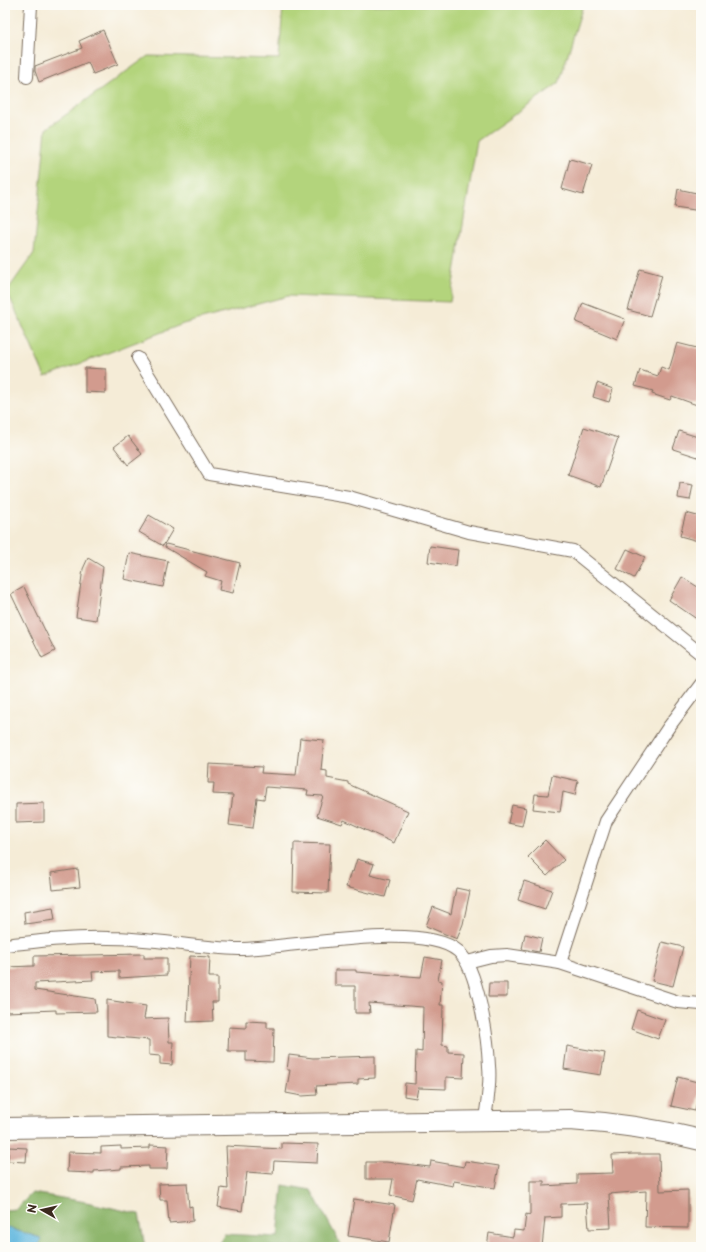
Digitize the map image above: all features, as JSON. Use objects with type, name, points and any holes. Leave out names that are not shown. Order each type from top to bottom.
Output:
[{"type":"highway","points":[[5,1128],[485,1120],[570,1120],[610,1122],[658,1129],[701,1140]]},
{"type":"street","points":[[27,77],[32,5]]},
{"type":"street","points":[[138,358],[209,474],[350,497],[469,532],[573,550],[701,654]]},
{"type":"street","points":[[560,964],[606,821],[668,728],[701,684]]},
{"type":"street","points":[[5,945],[55,939],[111,938],[240,949],[314,941],[383,938],[423,938],[438,940],[451,946],[459,952],[467,962],[472,974],[490,1067],[485,1120]]},
{"type":"street","points":[[467,962],[491,956],[506,955],[560,964],[678,1002],[701,1004]]},
{"type":"green space","points":[[283,5],[583,5],[559,83],[477,141],[450,302],[288,296],[183,324],[45,377],[7,291],[34,253],[46,129],[148,56],[279,59]]},
{"type":"green space","points":[[283,1185],[311,1190],[342,1247],[217,1247],[224,1234],[278,1237]]},
{"type":"green space","points":[[32,1193],[86,1202],[139,1214],[145,1247],[5,1247],[5,1210],[16,1209]]},
{"type":"water","points":[[5,1227],[41,1238],[38,1247],[5,1247]]},
{"type":"building","points":[[103,30],[118,64],[93,74],[88,62],[39,82],[35,71],[35,66],[82,48],[79,41]]},
{"type":"building","points":[[570,159],[592,165],[583,195],[562,189]]},
{"type":"building","points":[[678,189],[701,194],[701,211],[675,207]]},
{"type":"building","points":[[640,269],[662,275],[650,316],[628,310]]},
{"type":"building","points":[[583,303],[625,319],[617,339],[576,322]]},
{"type":"building","points":[[677,343],[701,349],[701,393],[697,405],[672,396],[670,400],[652,394],[653,391],[635,386],[640,370],[658,376],[661,367],[669,370]]},
{"type":"building","points":[[85,368],[106,369],[106,393],[85,392]]},
{"type":"building","points":[[597,383],[613,389],[609,402],[593,397]]},
{"type":"building","points":[[584,427],[618,438],[601,487],[568,475]]},
{"type":"building","points":[[679,431],[701,438],[701,458],[673,449]]},
{"type":"building","points":[[128,436],[142,454],[128,465],[114,447]]},
{"type":"building","points":[[680,483],[693,485],[690,500],[678,498]]},
{"type":"building","points":[[686,513],[701,517],[701,529],[698,541],[680,536]]},
{"type":"building","points":[[149,515],[173,529],[163,546],[139,532]]},
{"type":"building","points":[[166,544],[240,563],[233,593],[219,590],[221,581],[205,576],[207,572],[165,547]]},
{"type":"building","points":[[430,546],[458,550],[456,566],[428,562]]},
{"type":"building","points":[[627,549],[645,557],[634,578],[617,569]]},
{"type":"building","points":[[129,553],[168,561],[163,587],[124,579]]},
{"type":"building","points":[[88,558],[103,567],[96,620],[76,617],[83,569]]},
{"type":"building","points":[[682,577],[701,589],[701,622],[669,600]]},
{"type":"building","points":[[24,587],[55,651],[42,658],[11,594]]},
{"type":"building","points":[[300,738],[324,740],[321,770],[327,771],[327,778],[348,782],[348,784],[408,811],[394,843],[344,820],[342,824],[317,816],[323,796],[307,795],[308,790],[266,787],[264,799],[257,798],[253,828],[229,825],[233,795],[213,794],[214,783],[208,783],[209,764],[262,767],[261,773],[296,775]]},
{"type":"building","points":[[552,775],[578,781],[575,795],[563,792],[560,812],[533,809],[535,794],[548,795]]},
{"type":"building","points":[[44,803],[44,822],[16,823],[16,804]]},
{"type":"building","points":[[512,805],[526,808],[522,826],[508,823]]},
{"type":"building","points":[[545,840],[564,860],[547,876],[528,857]]},
{"type":"building","points":[[294,843],[330,844],[328,893],[293,892]]},
{"type":"building","points":[[357,859],[374,864],[370,875],[390,880],[385,897],[346,887]]},
{"type":"building","points":[[78,869],[80,887],[53,890],[51,873]]},
{"type":"building","points":[[524,881],[552,890],[545,909],[518,900]]},
{"type":"building","points":[[456,888],[470,891],[463,924],[457,939],[426,926],[433,907],[451,914]]},
{"type":"building","points":[[53,907],[55,920],[25,924],[24,912]]},
{"type":"building","points":[[525,934],[542,938],[539,952],[522,949]]},
{"type":"building","points":[[662,942],[683,947],[673,986],[652,981]]},
{"type":"building","points":[[144,954],[144,958],[167,958],[167,975],[119,978],[119,971],[92,972],[93,980],[35,983],[35,990],[95,999],[97,1012],[56,1013],[56,1010],[7,1012],[5,967],[34,966],[34,956]]},
{"type":"building","points":[[190,956],[210,957],[209,977],[218,977],[218,1002],[212,1002],[213,1021],[187,1022]]},
{"type":"building","points":[[425,957],[442,960],[438,980],[442,981],[440,1005],[443,1005],[442,1045],[448,1046],[448,1052],[464,1053],[463,1078],[446,1077],[446,1089],[418,1088],[416,1098],[404,1096],[405,1083],[415,1084],[416,1051],[422,1052],[423,1007],[369,1003],[370,1013],[355,1013],[355,986],[335,986],[335,970],[356,970],[356,972],[421,977]]},
{"type":"building","points":[[489,983],[507,983],[507,997],[488,997]]},
{"type":"building","points":[[107,1000],[146,1006],[144,1019],[168,1018],[169,1042],[173,1042],[172,1065],[160,1064],[160,1056],[149,1055],[149,1040],[107,1036]]},
{"type":"building","points":[[637,1010],[665,1020],[658,1039],[631,1029]]},
{"type":"building","points":[[246,1021],[267,1022],[267,1028],[274,1028],[273,1062],[246,1061],[246,1051],[228,1051],[229,1027],[246,1028]]},
{"type":"building","points":[[567,1046],[605,1053],[601,1075],[564,1069]]},
{"type":"building","points":[[289,1055],[313,1058],[375,1056],[375,1078],[358,1079],[358,1084],[316,1086],[317,1095],[302,1096],[286,1093],[290,1070],[287,1070]]},
{"type":"building","points":[[678,1077],[701,1083],[695,1111],[671,1106]]},
{"type":"building","points":[[282,1143],[318,1144],[317,1163],[274,1161],[273,1174],[247,1172],[242,1211],[218,1207],[221,1188],[228,1189],[226,1146],[282,1149]]},
{"type":"building","points":[[150,1145],[168,1146],[167,1169],[149,1169],[149,1166],[121,1167],[121,1169],[94,1171],[94,1173],[67,1172],[68,1152],[101,1153],[101,1147],[121,1146],[121,1149],[150,1148]]},
{"type":"building","points":[[9,1147],[27,1148],[26,1162],[8,1161]]},
{"type":"building","points":[[659,1154],[660,1191],[688,1190],[688,1228],[645,1227],[646,1191],[609,1194],[611,1228],[589,1229],[587,1203],[561,1204],[561,1217],[545,1218],[542,1247],[487,1247],[489,1233],[513,1237],[514,1230],[524,1231],[526,1214],[530,1215],[530,1181],[544,1181],[544,1186],[577,1184],[577,1174],[613,1173],[612,1155]]},
{"type":"building","points":[[431,1161],[464,1167],[465,1161],[499,1166],[495,1188],[454,1181],[453,1186],[417,1179],[412,1200],[390,1195],[393,1179],[366,1179],[366,1162],[386,1162],[430,1167]]},
{"type":"building","points":[[187,1183],[189,1207],[192,1206],[193,1221],[169,1223],[167,1200],[160,1200],[159,1184]]},
{"type":"building","points":[[354,1199],[395,1205],[389,1242],[348,1236]]}]
